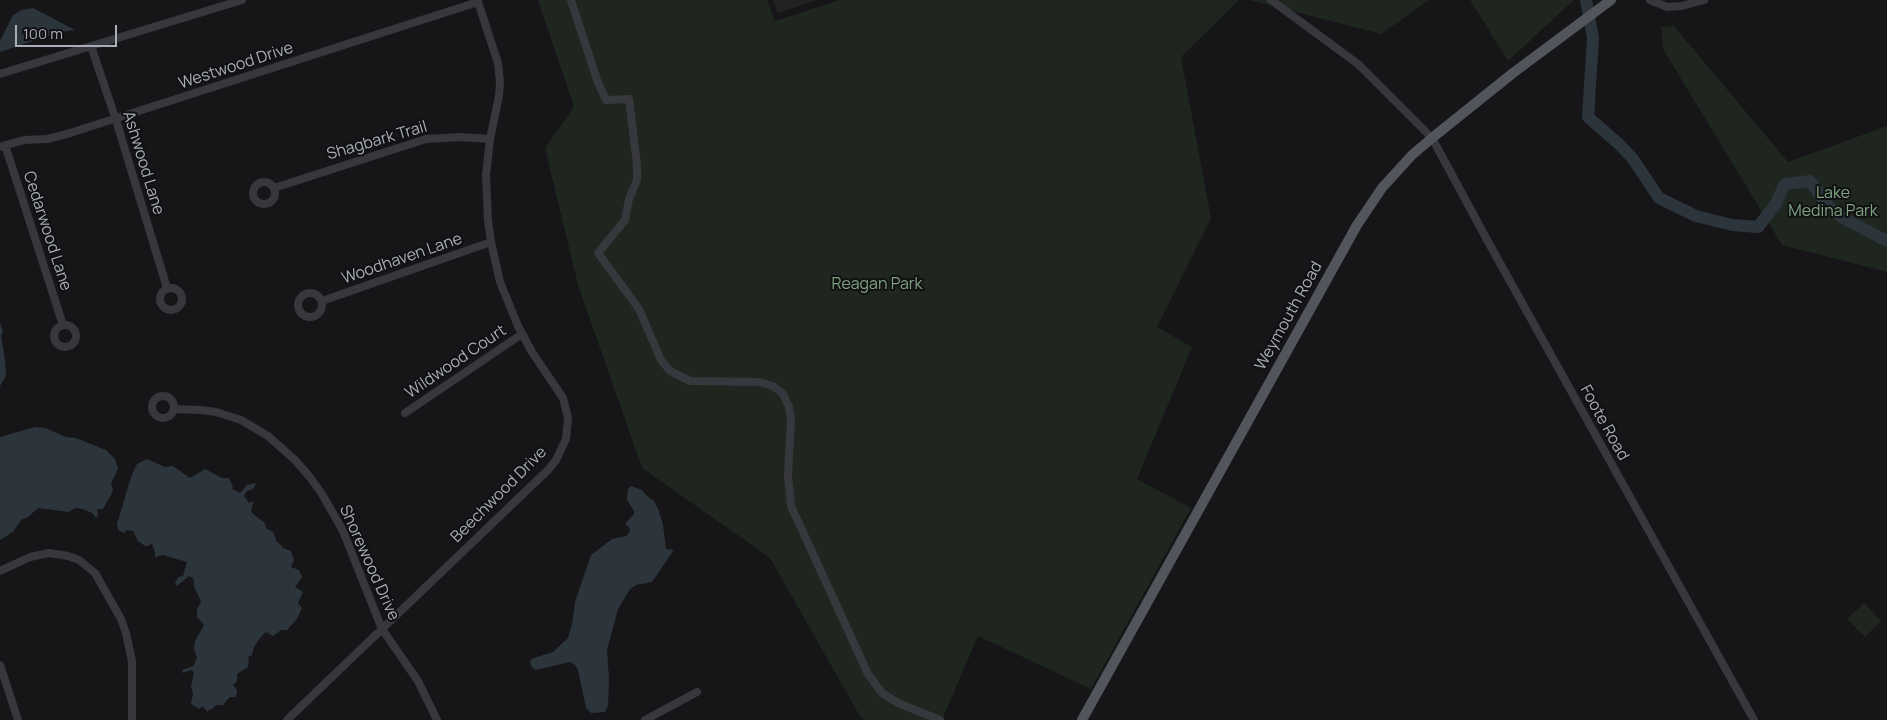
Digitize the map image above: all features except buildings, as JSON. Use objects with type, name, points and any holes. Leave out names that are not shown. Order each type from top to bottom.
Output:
[{"type":"main road","name":"Weymouth Road","points":[[1082,720],[1357,225],[1382,188],[1432,138],[1514,73],[1609,2]]},
{"type":"street","points":[[0,74],[242,0]]},
{"type":"street","points":[[572,0],[597,80],[606,100],[629,100],[637,180],[629,199],[625,220],[598,253],[639,309],[653,334],[661,360],[670,371],[690,381],[759,382],[773,386],[784,394],[791,420],[788,476],[791,506],[868,674],[882,693],[898,704],[940,720]]},
{"type":"street","name":"Foote Road","points":[[1271,0],[1358,64],[1432,138],[1491,248],[1754,720]]},
{"type":"street","points":[[1650,0],[1667,6],[1682,6],[1704,0]]},
{"type":"street","name":"Westwood Drive","points":[[2,146],[24,140],[62,136],[116,120],[478,2]]},
{"type":"street","name":"Beechwood Drive","points":[[287,720],[549,469],[562,450],[568,428],[568,418],[563,398],[522,334],[500,282],[491,242],[486,198],[490,140],[499,96],[499,67],[478,2]]},
{"type":"street","name":"Ashwood Lane","points":[[91,46],[116,120],[167,288]]},
{"type":"street","name":"Shagbark Trail","points":[[274,188],[419,141],[460,136],[490,140]]},
{"type":"street","name":"Cedarwood Lane","points":[[2,146],[63,325]]},
{"type":"street","name":"Woodhaven Lane","points":[[322,301],[491,242]]},
{"type":"street","name":"Wildwood Court","points":[[405,413],[522,334]]},
{"type":"street","name":"Shorewood Drive","points":[[175,410],[216,412],[242,420],[268,436],[295,460],[309,476],[333,512],[382,629],[418,682],[437,720]]},
{"type":"street","points":[[0,571],[30,557],[49,553],[74,558],[95,573],[121,619],[126,633],[132,661],[132,720]]},
{"type":"street","points":[[0,665],[18,720]]},
{"type":"street","points":[[645,720],[697,692]]},
{"type":"shaded area","points":[[773,0],[817,0],[778,13]]},
{"type":"shaded area","points":[[33,8],[75,30],[60,32],[0,52],[0,41],[13,15],[22,10]]},
{"type":"shaded area","points":[[0,323],[3,331],[1,336],[6,376],[0,386]]},
{"type":"shaded area","points":[[35,427],[45,428],[66,437],[76,438],[106,450],[115,459],[118,469],[111,483],[113,489],[103,509],[97,509],[98,515],[96,518],[92,513],[83,509],[75,508],[69,512],[38,508],[28,517],[21,520],[13,532],[0,540],[0,437]]},
{"type":"shaded area","points":[[147,459],[165,467],[173,466],[190,478],[205,469],[222,478],[229,478],[232,489],[240,493],[247,485],[256,483],[253,489],[247,491],[244,496],[249,503],[254,501],[252,513],[265,523],[266,528],[273,532],[277,542],[283,548],[291,551],[294,560],[291,567],[299,570],[302,577],[295,587],[303,592],[298,603],[302,608],[297,619],[287,630],[281,630],[273,636],[266,632],[260,638],[254,647],[252,655],[248,657],[248,667],[237,674],[237,681],[233,685],[237,690],[236,697],[230,697],[223,705],[216,705],[211,710],[209,709],[208,712],[202,706],[199,709],[191,704],[193,694],[191,687],[194,672],[191,670],[183,673],[182,670],[193,666],[197,658],[194,649],[195,641],[204,625],[197,617],[197,609],[201,602],[195,590],[193,578],[189,576],[177,586],[175,583],[178,577],[183,576],[187,562],[163,555],[155,557],[152,543],[145,546],[138,541],[133,531],[127,530],[124,533],[118,530],[117,524],[131,477],[137,464]]},
{"type":"shaded area","points":[[631,486],[642,490],[654,501],[663,525],[666,549],[673,551],[652,582],[636,585],[630,589],[618,609],[607,650],[608,706],[605,712],[591,713],[586,708],[578,670],[575,665],[570,662],[536,670],[530,663],[531,659],[553,652],[568,638],[575,602],[591,555],[612,539],[626,536],[629,533],[630,528],[625,524],[634,514],[627,500],[628,489]]},
{"type":"green space","name":"Reagan Park","points":[[538,0],[767,0],[775,21],[839,0],[1239,0],[1181,57],[1211,218],[1157,327],[1192,347],[1137,479],[1191,508],[1091,689],[978,636],[942,720],[867,720],[861,718],[770,558],[642,468],[578,285],[545,148],[574,107]]},
{"type":"green space","points":[[1250,0],[1429,0],[1381,34]]},
{"type":"green space","points":[[1470,0],[1574,0],[1508,61]]},
{"type":"green space","name":"Lake Medina Park","points":[[1674,26],[1788,162],[1887,126],[1887,272],[1782,245],[1663,49],[1661,27]]},
{"type":"green space","points":[[1864,603],[1881,621],[1865,637],[1847,619]]},
{"type":"waterway","points":[[1586,0],[1593,38],[1588,117],[1633,159],[1659,198],[1696,216],[1732,225],[1758,227],[1775,205],[1785,184],[1810,181],[1828,206],[1841,217],[1887,241]]}]
